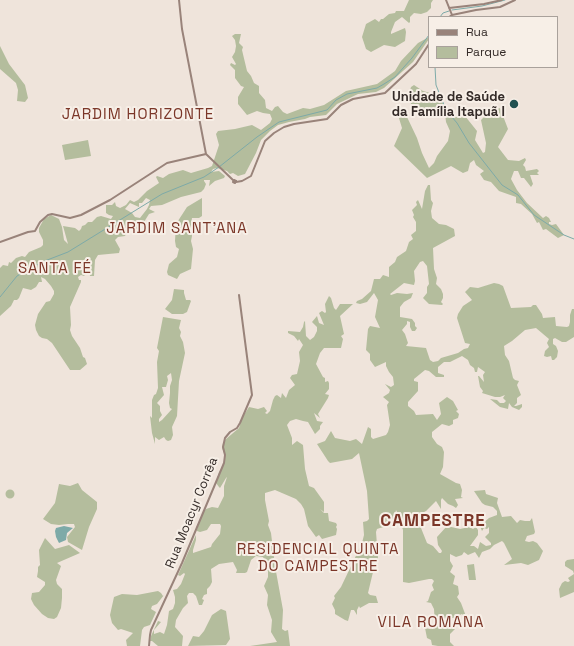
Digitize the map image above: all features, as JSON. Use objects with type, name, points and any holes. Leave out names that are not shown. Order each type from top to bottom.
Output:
[{"type":"street","points":[[178,0],[182,29],[206,154],[235,181],[242,181],[251,176],[265,141],[274,133],[284,127],[294,124],[327,119],[341,105],[353,99],[385,93],[416,64],[428,46]]},
{"type":"street","points":[[446,0],[450,12]]},
{"type":"street","points":[[450,12],[502,0]]},
{"type":"street","points":[[450,12],[500,7],[515,0]]},
{"type":"street","points":[[0,242],[35,231],[40,222],[48,215],[52,214],[73,218],[110,200],[167,164],[206,154]]},
{"type":"street","name":"Rua Moacyr Corrêa","points":[[149,646],[152,630],[224,463],[225,455],[223,447],[225,438],[240,423],[252,395],[239,295]]},
{"type":"green space","points":[[409,0],[433,0],[431,3],[431,8],[427,12],[421,14],[414,13],[410,17],[409,23],[402,17],[395,22],[391,34],[405,28],[405,41],[395,47],[384,45],[371,52],[366,49],[362,37],[366,24],[375,19],[379,22],[381,19],[389,14],[395,13],[396,11],[404,11]]},
{"type":"green space","points":[[235,34],[241,34],[239,43],[243,47],[242,50],[247,71],[254,83],[259,86],[259,93],[265,100],[266,108],[272,111],[278,106],[287,114],[303,108],[310,109],[324,105],[346,91],[377,84],[395,71],[401,61],[418,43],[428,38],[428,40],[413,62],[384,88],[376,92],[358,94],[337,104],[326,115],[310,117],[278,125],[261,140],[245,174],[238,176],[217,168],[213,169],[211,172],[219,171],[225,176],[224,178],[215,181],[209,186],[210,180],[204,180],[206,184],[201,192],[181,197],[162,205],[151,206],[149,209],[155,212],[149,214],[144,222],[142,222],[139,231],[137,229],[133,230],[129,226],[128,228],[124,228],[126,234],[125,236],[118,237],[115,240],[120,249],[119,253],[98,255],[95,260],[94,276],[90,276],[89,270],[84,276],[81,275],[78,277],[81,282],[70,307],[70,330],[87,364],[80,370],[70,370],[52,343],[39,336],[36,330],[35,325],[38,314],[46,302],[50,301],[54,294],[51,286],[41,277],[42,282],[39,282],[36,287],[31,290],[23,288],[19,298],[14,300],[11,306],[0,316],[0,268],[3,265],[8,266],[9,262],[11,263],[16,258],[22,256],[25,257],[29,252],[43,245],[39,228],[44,219],[51,215],[59,219],[64,240],[68,244],[63,226],[75,228],[79,231],[82,226],[88,222],[92,222],[97,217],[101,216],[111,219],[113,216],[106,213],[106,205],[112,205],[115,202],[116,206],[120,208],[126,205],[130,200],[134,202],[138,200],[147,191],[159,183],[156,177],[157,176],[163,178],[169,174],[183,170],[191,173],[212,166],[219,145],[216,134],[218,131],[252,125],[261,130],[270,123],[272,119],[270,114],[257,111],[247,115],[238,104],[238,97],[244,87],[241,86],[235,78],[235,70],[230,65],[231,63],[236,64],[232,57],[235,52],[235,40],[232,36]],"holes":[[[146,198],[150,200],[149,205],[140,218],[135,217],[132,213],[125,209],[130,203],[139,207],[139,203],[142,203]]]},
{"type":"green space","points":[[0,46],[9,64],[25,85],[28,98],[25,102],[17,101],[18,90],[16,83],[0,69]]},
{"type":"green space","points":[[414,85],[423,91],[434,94],[456,117],[465,116],[477,131],[475,140],[483,153],[485,152],[486,143],[481,120],[487,114],[500,108],[508,129],[498,147],[508,160],[519,161],[525,158],[526,160],[523,165],[526,171],[537,169],[539,171],[537,173],[539,175],[530,175],[533,184],[531,187],[524,178],[521,178],[518,171],[514,171],[511,179],[527,203],[543,218],[546,216],[549,218],[551,222],[549,222],[549,224],[556,224],[564,235],[558,238],[546,229],[543,230],[539,222],[537,223],[532,214],[521,204],[516,203],[516,197],[499,191],[491,182],[484,180],[480,174],[484,171],[476,165],[474,160],[470,163],[468,171],[463,173],[451,166],[427,178],[394,146],[402,128],[398,115],[407,117],[429,168],[434,163],[437,156],[448,141],[450,131],[446,122],[445,113],[433,113],[416,109],[411,104],[409,94],[411,87]]},
{"type":"green space","points":[[88,140],[91,156],[65,160],[62,145]]},
{"type":"green space","points":[[428,185],[430,185],[431,200],[433,203],[431,211],[432,218],[439,224],[446,225],[454,229],[455,236],[433,248],[434,269],[437,278],[436,284],[441,289],[443,294],[441,302],[443,304],[442,305],[429,304],[423,298],[427,293],[427,287],[429,284],[427,266],[423,261],[420,262],[414,271],[414,285],[404,283],[390,294],[413,293],[411,298],[404,302],[400,307],[400,317],[412,319],[417,328],[415,331],[412,331],[410,322],[407,321],[407,324],[402,330],[408,343],[406,346],[426,348],[430,360],[433,362],[468,348],[470,344],[465,343],[457,318],[463,306],[472,300],[465,292],[470,287],[478,288],[494,283],[499,284],[503,286],[511,308],[531,307],[536,305],[543,318],[555,317],[556,326],[569,326],[570,315],[572,309],[574,309],[574,337],[566,342],[562,342],[555,338],[553,339],[553,344],[556,346],[558,351],[557,357],[554,360],[552,360],[551,356],[544,356],[545,351],[549,347],[547,343],[549,339],[536,328],[525,330],[504,346],[505,355],[509,361],[513,378],[519,381],[517,385],[521,395],[517,398],[517,403],[514,406],[522,404],[522,407],[519,410],[512,407],[509,403],[508,409],[500,407],[490,399],[504,403],[506,401],[503,398],[505,395],[495,397],[482,393],[483,391],[480,387],[478,376],[484,382],[483,375],[485,372],[478,367],[477,372],[475,372],[468,360],[462,356],[450,362],[444,362],[438,367],[438,373],[444,375],[444,377],[436,377],[429,371],[425,370],[414,379],[414,381],[418,382],[418,391],[408,402],[408,406],[416,415],[433,414],[437,420],[441,414],[439,403],[447,397],[453,401],[458,410],[456,411],[459,414],[458,418],[453,420],[453,424],[449,426],[442,424],[432,432],[432,437],[437,444],[442,447],[444,452],[443,467],[440,474],[460,484],[462,490],[461,497],[463,498],[455,499],[458,505],[456,508],[448,504],[442,498],[441,509],[436,501],[426,511],[420,514],[421,528],[427,543],[441,553],[442,551],[438,545],[437,537],[447,526],[460,529],[469,527],[473,529],[476,527],[478,530],[478,535],[470,546],[474,546],[478,549],[480,542],[486,546],[491,545],[485,537],[489,533],[489,527],[487,529],[484,528],[482,531],[480,526],[489,518],[497,515],[497,511],[493,507],[482,503],[474,491],[485,490],[486,494],[498,498],[497,503],[502,517],[511,516],[517,523],[520,520],[530,521],[532,518],[535,532],[534,534],[527,536],[525,541],[533,541],[537,543],[543,551],[539,560],[528,565],[521,563],[504,565],[512,559],[502,541],[490,549],[482,552],[479,558],[475,552],[468,555],[464,552],[462,555],[456,557],[450,554],[450,561],[453,566],[450,572],[455,576],[453,584],[458,586],[459,594],[457,597],[467,619],[466,620],[462,614],[455,618],[451,618],[451,623],[455,629],[450,634],[450,642],[454,646],[432,645],[431,640],[427,638],[425,628],[430,629],[435,625],[434,609],[431,603],[426,602],[428,601],[431,592],[434,590],[432,585],[434,581],[429,579],[409,583],[403,582],[403,530],[399,525],[400,518],[396,510],[394,518],[387,524],[392,525],[377,529],[376,532],[378,558],[368,593],[376,596],[378,603],[369,603],[360,608],[359,606],[357,615],[354,610],[351,610],[348,621],[335,614],[332,604],[335,598],[334,596],[341,587],[362,543],[364,535],[363,522],[369,519],[367,491],[359,453],[352,459],[330,463],[317,444],[325,441],[331,431],[335,438],[350,441],[356,439],[362,444],[368,427],[371,429],[371,437],[373,439],[386,435],[388,432],[390,425],[387,405],[389,402],[383,397],[389,393],[390,390],[385,384],[391,387],[394,385],[393,377],[386,366],[386,362],[375,367],[370,360],[370,354],[366,350],[368,329],[370,326],[380,328],[375,317],[378,300],[374,293],[367,302],[360,304],[356,303],[371,291],[374,279],[380,279],[383,275],[389,277],[389,267],[395,262],[397,257],[406,251],[409,242],[413,239],[411,235],[416,231],[416,222],[413,217],[414,215],[412,210],[417,205],[416,202],[418,200],[422,209],[425,191]]},
{"type":"green space","points":[[202,198],[202,216],[199,218],[192,218],[191,241],[193,249],[191,269],[180,274],[177,279],[168,275],[167,272],[169,264],[177,257],[179,249],[176,247],[175,241],[176,224],[187,207]]},
{"type":"green space","points":[[174,289],[184,290],[186,300],[191,301],[187,312],[183,314],[172,314],[165,309],[172,300]]},
{"type":"green space","points":[[329,296],[336,310],[340,304],[353,304],[340,316],[344,334],[341,336],[343,339],[341,348],[324,348],[320,353],[316,364],[325,378],[325,382],[328,381],[329,383],[329,389],[325,394],[329,395],[318,414],[320,418],[314,413],[317,421],[323,422],[320,429],[315,434],[308,422],[296,419],[290,421],[287,425],[292,438],[292,445],[297,441],[303,445],[305,469],[309,486],[314,488],[324,502],[324,512],[320,509],[324,513],[328,513],[329,521],[336,523],[336,535],[322,539],[319,535],[316,537],[308,526],[304,509],[296,499],[275,490],[265,493],[269,521],[268,525],[271,533],[283,610],[282,629],[285,631],[288,630],[290,646],[250,646],[277,642],[271,632],[272,620],[267,605],[268,595],[264,586],[268,577],[268,571],[265,570],[266,563],[263,557],[256,556],[251,560],[247,572],[245,573],[236,573],[237,570],[233,562],[219,564],[211,569],[212,582],[207,589],[207,594],[204,595],[202,599],[204,600],[202,605],[199,605],[196,596],[193,593],[189,593],[187,596],[188,603],[183,608],[176,620],[175,627],[183,636],[182,646],[158,646],[150,641],[151,636],[158,621],[161,622],[154,630],[154,634],[160,632],[164,634],[169,611],[173,609],[175,603],[173,590],[177,589],[181,584],[185,574],[184,573],[180,576],[178,575],[196,535],[193,553],[211,547],[220,534],[220,524],[211,524],[207,530],[200,532],[197,531],[197,529],[203,512],[212,507],[218,508],[224,496],[224,486],[227,477],[220,488],[216,483],[219,472],[224,465],[225,456],[222,448],[223,443],[239,428],[242,418],[249,407],[258,409],[264,407],[267,411],[265,413],[267,414],[270,411],[275,396],[277,395],[281,398],[282,393],[286,398],[289,390],[295,385],[290,378],[292,375],[297,374],[300,361],[299,352],[303,345],[299,339],[298,341],[294,336],[288,333],[288,331],[300,332],[305,321],[306,336],[310,340],[314,337],[317,327],[312,322],[317,316],[319,323],[324,325],[319,313],[322,311],[325,313],[326,312],[325,304]]},
{"type":"green space","points":[[163,317],[181,320],[179,328],[185,353],[179,381],[177,416],[172,427],[173,435],[171,440],[168,441],[164,437],[159,440],[155,437],[155,444],[150,416],[152,418],[152,400],[158,388],[157,362],[159,351],[157,348]],"holes":[[[171,373],[172,380],[170,386],[169,403],[170,408],[172,409],[159,422],[162,415],[160,406],[157,403],[164,395],[162,387],[166,387],[168,380],[167,376]]]},
{"type":"green space","points":[[78,483],[82,490],[97,502],[97,509],[89,527],[82,550],[68,542],[67,537],[75,527],[74,524],[51,524],[43,519],[55,503],[59,484],[70,486]]},
{"type":"green space","points":[[10,489],[15,494],[10,499],[5,494]]},
{"type":"green space","points":[[45,538],[55,549],[69,545],[80,553],[57,563],[61,566],[56,580],[57,584],[62,589],[62,598],[61,608],[57,617],[54,619],[48,618],[42,614],[31,599],[32,593],[39,592],[45,585],[45,582],[37,577],[38,567],[40,565],[39,550]]},
{"type":"green space","points":[[574,559],[574,574],[573,571],[565,566],[565,562],[567,560]]},
{"type":"green space","points":[[474,564],[476,580],[469,580],[467,565]]},
{"type":"green space","points":[[574,574],[574,592],[560,598],[559,589],[562,583],[565,581],[570,581],[568,578]]},
{"type":"green space","points":[[158,591],[163,596],[164,595],[157,604],[152,606],[151,609],[156,612],[150,625],[144,627],[142,630],[140,646],[127,646],[126,640],[133,633],[121,629],[118,630],[112,623],[110,615],[114,597],[122,594],[137,595]]},
{"type":"green space","points":[[221,609],[226,611],[230,639],[226,645],[188,646],[193,636],[199,637],[204,631],[212,615]]},
{"type":"water","points":[[64,526],[73,528],[67,533],[66,540],[59,543],[55,531],[56,528]]},
{"type":"waterway","points":[[452,10],[482,6],[505,0]]},
{"type":"waterway","points":[[441,16],[443,13],[449,11]]},
{"type":"waterway","points":[[0,297],[17,276],[42,262],[68,252],[162,194],[204,177],[279,122],[327,110],[336,100],[347,94],[377,88],[384,84],[395,77],[412,58],[428,36]]},
{"type":"waterway","points":[[435,68],[436,85],[446,110],[457,123],[469,143],[502,185],[518,195],[534,215],[564,235],[574,239]]},
{"type":"place","name":"Unidade de Saúde da Família Itapuã I","points":[[514,104]]},
{"type":"district","name":"JARDIM HORIZONTE","points":[[138,115]]},
{"type":"district","name":"JARDIM SANT'ANA","points":[[177,229]]},
{"type":"district","name":"SANTA FÉ","points":[[55,269]]},
{"type":"district","name":"CAMPESTRE","points":[[433,521]]},
{"type":"district","name":"RESIDENCIAL QUINTA DO CAMPESTRE","points":[[318,558]]},
{"type":"district","name":"VILA ROMANA","points":[[431,623]]}]
